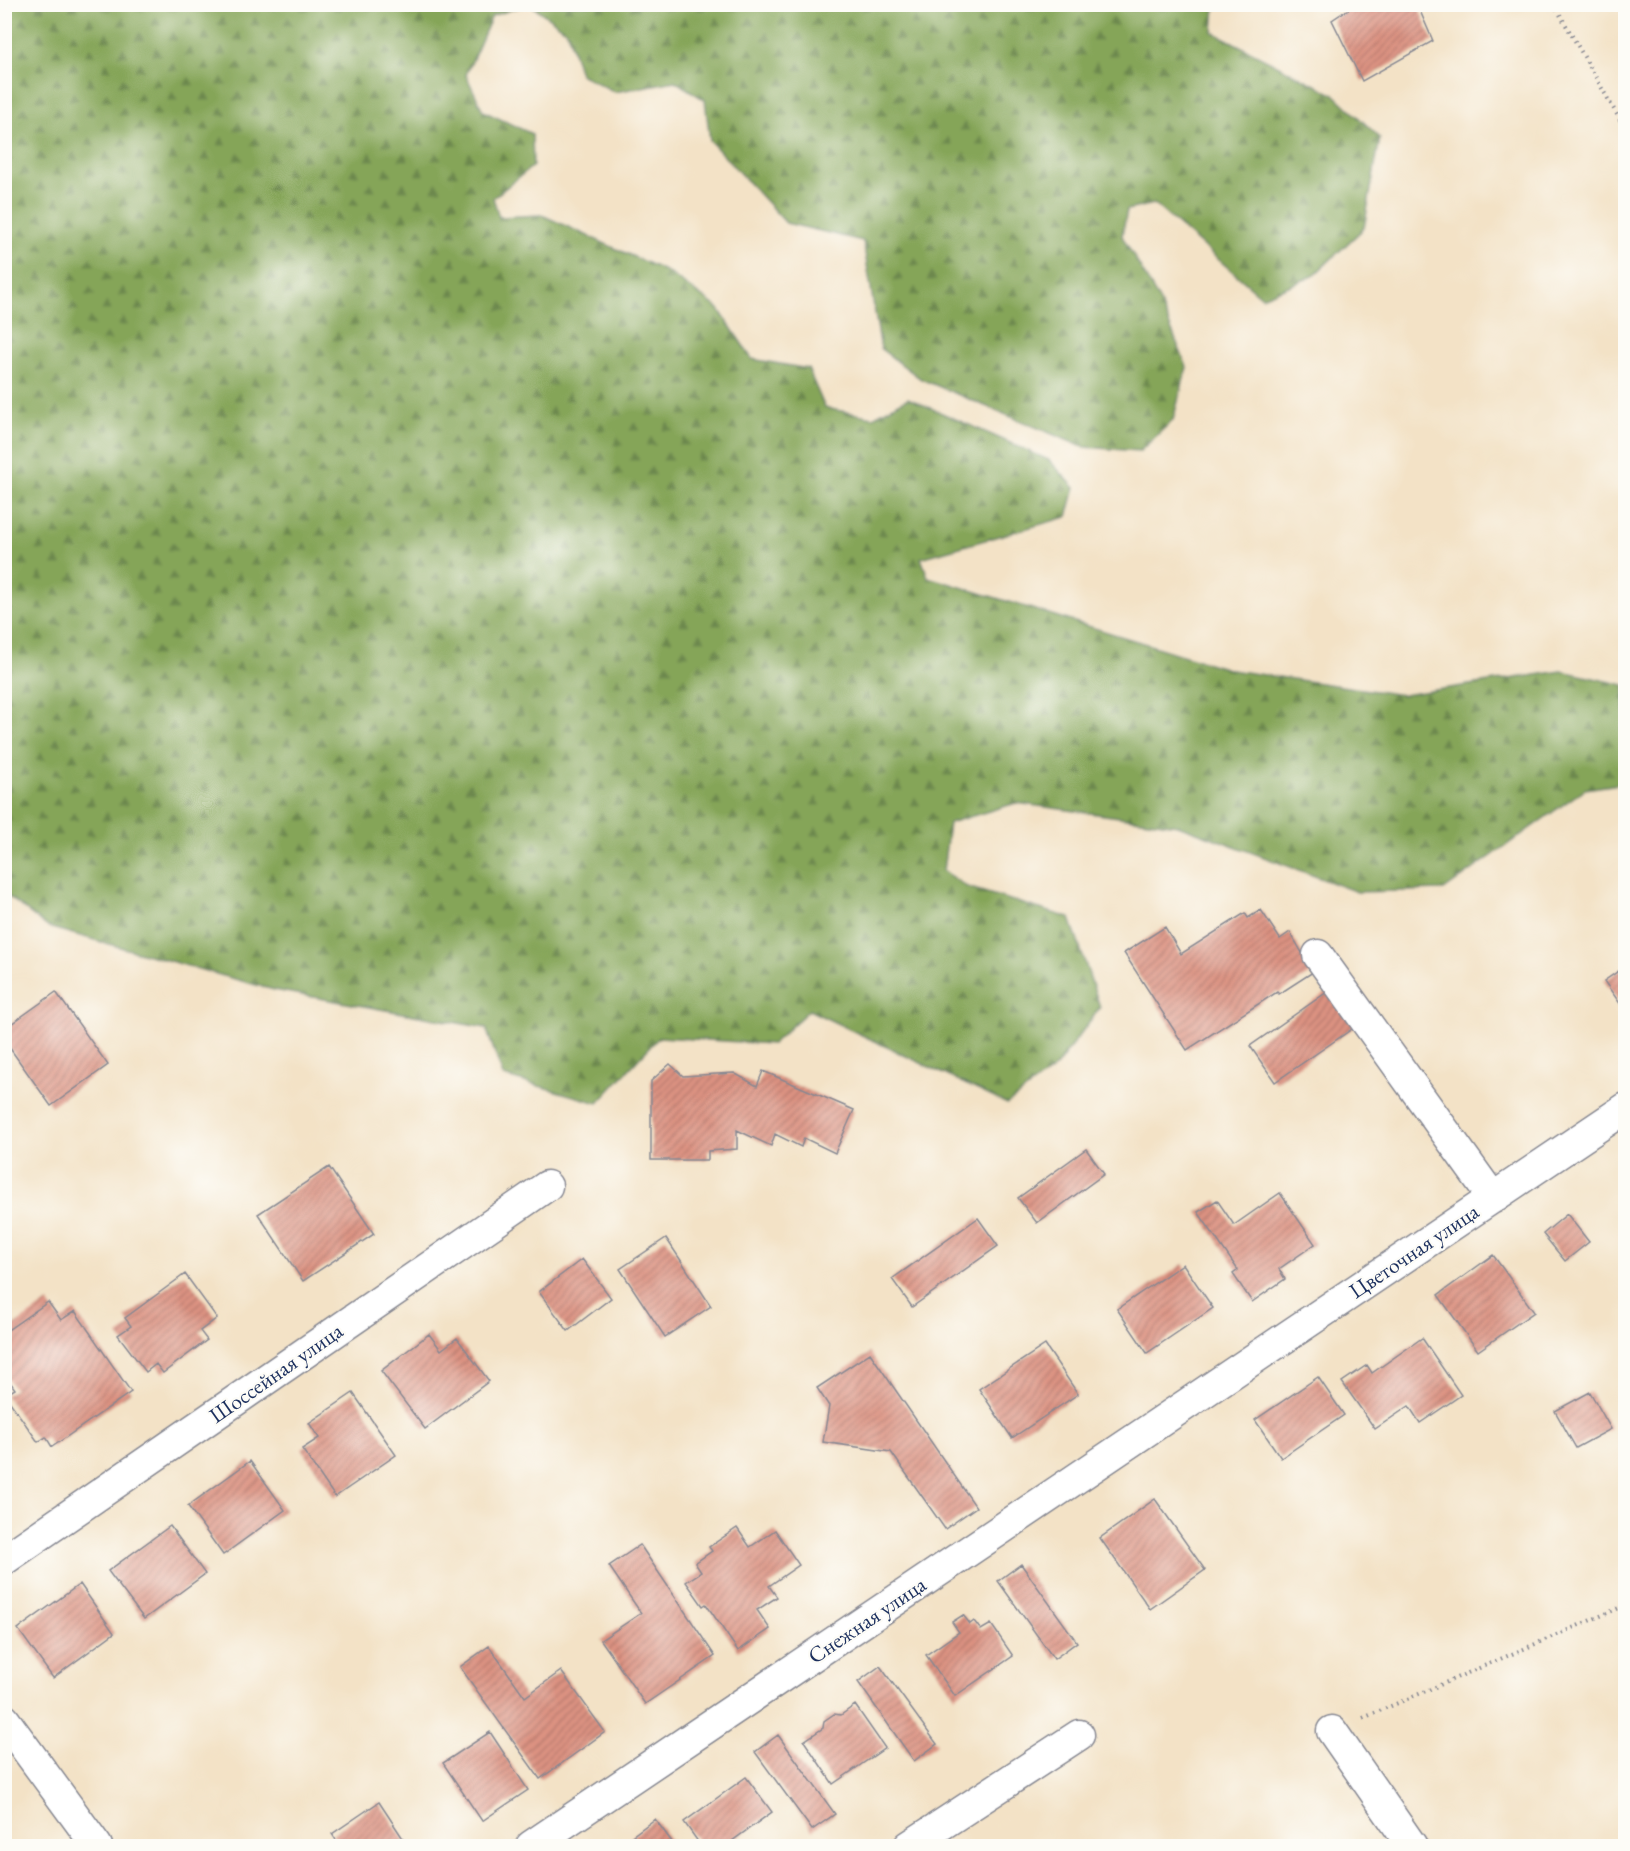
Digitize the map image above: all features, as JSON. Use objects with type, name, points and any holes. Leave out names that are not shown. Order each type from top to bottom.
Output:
[{"type":"street","points":[[1318,955],[1493,1198]]},
{"type":"street","name":"Цветочная улица","points":[[1203,1393],[1626,1108]]},
{"type":"street","name":"Шоссейная улица","points":[[4,1560],[547,1186]]},
{"type":"street","name":"Снежная улица","points":[[531,1846],[1203,1393]]},
{"type":"street","points":[[4,1719],[97,1846]]},
{"type":"street","points":[[1332,1731],[1412,1846]]},
{"type":"street","points":[[909,1846],[1079,1735]]},
{"type":"path","points":[[1554,4],[1620,120],[1626,123]]},
{"type":"path","points":[[1332,1731],[1626,1605]]},
{"type":"green space","points":[[17,4],[526,5],[492,16],[466,75],[483,111],[532,134],[533,166],[493,198],[499,217],[542,215],[667,272],[718,308],[752,359],[808,369],[825,408],[873,417],[908,398],[1049,460],[1075,488],[1067,517],[921,558],[928,577],[1231,670],[1403,695],[1562,671],[1625,685],[1625,783],[1585,789],[1444,890],[1357,892],[1178,825],[1016,803],[949,823],[943,871],[967,887],[1070,918],[1100,1007],[1056,1067],[1007,1104],[809,1010],[772,1044],[659,1037],[598,1103],[503,1076],[486,1028],[274,990],[48,927],[4,893],[4,10]]},
{"type":"green space","points":[[531,5],[1215,5],[1213,32],[1335,95],[1380,138],[1364,228],[1313,276],[1262,297],[1154,204],[1127,210],[1122,236],[1160,302],[1187,367],[1173,420],[1140,451],[1083,447],[921,379],[881,349],[863,241],[786,223],[710,141],[705,100],[675,81],[615,92],[580,74],[567,31]]},
{"type":"building","points":[[1356,4],[1417,4],[1433,41],[1362,81],[1332,20]]},
{"type":"building","points":[[1261,910],[1280,939],[1290,932],[1313,972],[1279,994],[1277,992],[1187,1050],[1124,953],[1165,927],[1181,954],[1245,913],[1248,918]]},
{"type":"building","points":[[1626,966],[1626,1012],[1604,981]]},
{"type":"building","points":[[1337,985],[1362,1022],[1275,1082],[1250,1046]]},
{"type":"building","points":[[56,992],[108,1065],[51,1106],[4,1040],[4,1029]]},
{"type":"building","points":[[670,1064],[683,1076],[734,1073],[757,1086],[763,1071],[854,1110],[835,1153],[804,1138],[801,1147],[775,1134],[771,1146],[737,1130],[737,1149],[708,1151],[708,1160],[651,1160],[651,1081]]},
{"type":"building","points":[[1086,1149],[1104,1174],[1037,1223],[1018,1198]]},
{"type":"building","points":[[329,1167],[374,1234],[303,1281],[258,1214]]},
{"type":"building","points":[[1280,1193],[1315,1244],[1279,1269],[1285,1279],[1252,1302],[1233,1274],[1238,1270],[1198,1212],[1217,1200],[1234,1225]]},
{"type":"building","points":[[1567,1214],[1589,1242],[1565,1261],[1543,1234]]},
{"type":"building","points":[[978,1218],[998,1246],[912,1307],[892,1279]]},
{"type":"building","points":[[666,1238],[711,1306],[665,1337],[620,1269]]},
{"type":"building","points":[[1493,1255],[1534,1312],[1478,1351],[1438,1295]]},
{"type":"building","points":[[582,1259],[611,1298],[568,1331],[539,1292]]},
{"type":"building","points":[[1183,1264],[1213,1308],[1147,1353],[1117,1309]]},
{"type":"building","points":[[185,1274],[217,1318],[200,1331],[207,1340],[163,1373],[156,1364],[146,1372],[118,1335],[131,1326],[125,1318]]},
{"type":"building","points":[[48,1302],[61,1320],[75,1311],[131,1392],[52,1447],[46,1437],[38,1442],[5,1395],[15,1389],[5,1375],[5,1332]]},
{"type":"building","points":[[429,1334],[441,1350],[457,1338],[489,1381],[425,1429],[381,1371]]},
{"type":"building","points":[[1422,1338],[1461,1395],[1420,1423],[1409,1406],[1375,1429],[1342,1382],[1367,1365],[1372,1373]]},
{"type":"building","points":[[1045,1345],[1078,1394],[1012,1438],[979,1389]]},
{"type":"building","points":[[870,1353],[976,1507],[945,1529],[891,1452],[823,1442],[829,1406],[817,1388]]},
{"type":"building","points":[[1318,1377],[1344,1415],[1281,1458],[1255,1420]]},
{"type":"building","points":[[1590,1392],[1611,1429],[1576,1448],[1555,1411]]},
{"type":"building","points":[[353,1393],[396,1455],[335,1497],[302,1449],[319,1438],[309,1423]]},
{"type":"building","points":[[250,1461],[285,1510],[223,1555],[188,1506]]},
{"type":"building","points":[[1155,1499],[1205,1570],[1150,1609],[1100,1538]]},
{"type":"building","points":[[170,1526],[205,1574],[144,1619],[108,1571]]},
{"type":"building","points":[[737,1528],[750,1547],[775,1530],[799,1565],[769,1586],[777,1597],[757,1610],[770,1629],[738,1651],[706,1604],[703,1606],[686,1582],[701,1572],[695,1563],[712,1551],[709,1547]]},
{"type":"building","points":[[640,1545],[715,1656],[645,1704],[601,1640],[641,1613],[609,1566]]},
{"type":"building","points":[[1021,1564],[1077,1642],[1054,1659],[998,1581]]},
{"type":"building","points":[[80,1584],[114,1633],[53,1678],[18,1629]]},
{"type":"building","points":[[963,1615],[970,1624],[974,1621],[981,1630],[991,1624],[1013,1656],[955,1696],[926,1655],[959,1632],[952,1622]]},
{"type":"building","points":[[489,1646],[525,1697],[561,1671],[605,1732],[540,1779],[460,1667]]},
{"type":"building","points":[[880,1666],[937,1744],[914,1761],[858,1682]]},
{"type":"building","points":[[855,1705],[885,1748],[833,1784],[804,1741],[823,1728],[824,1721],[834,1714],[841,1715]]},
{"type":"building","points":[[490,1732],[528,1790],[482,1821],[443,1763]]},
{"type":"building","points":[[778,1735],[835,1814],[812,1830],[755,1752]]},
{"type":"building","points":[[746,1777],[772,1812],[725,1846],[701,1846],[684,1822]]},
{"type":"building","points":[[379,1802],[408,1846],[340,1846],[332,1834]]},
{"type":"building","points":[[655,1819],[675,1846],[640,1846],[632,1836]]}]
